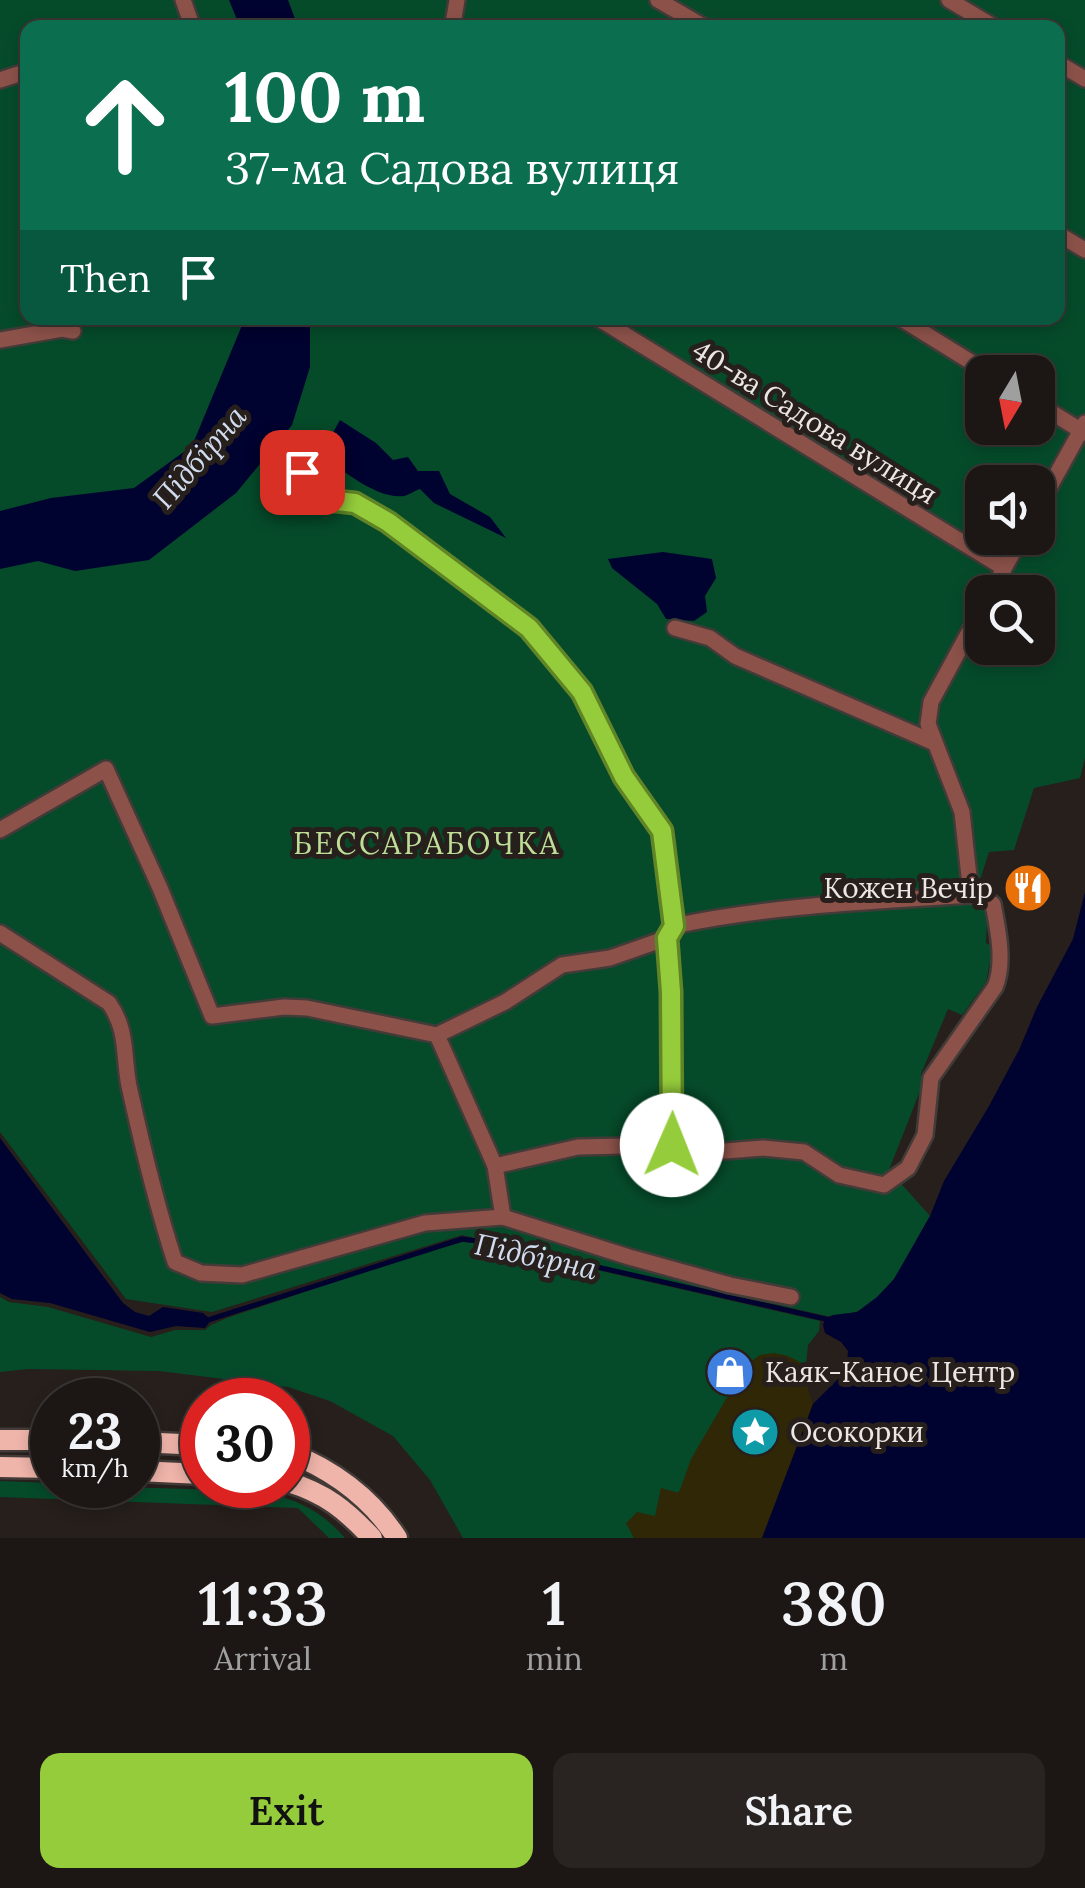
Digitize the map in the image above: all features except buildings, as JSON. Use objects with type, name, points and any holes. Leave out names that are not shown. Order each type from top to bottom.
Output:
[{"type":"highway","points":[[0,1440],[30,1440]]},
{"type":"highway","points":[[310,1462],[351,1486],[382,1515],[397,1538]]},
{"type":"highway","points":[[0,1466],[30,1467]]},
{"type":"highway","points":[[310,1488],[341,1507],[372,1538]]},
{"type":"street","points":[[658,0],[692,20]]},
{"type":"street","points":[[949,0],[983,20]]},
{"type":"street","name":"40-ва Садова вулиця","points":[[609,325],[1004,568]]},
{"type":"street","points":[[911,325],[965,358]]},
{"type":"street","points":[[0,340],[62,329],[73,331]]},
{"type":"street","points":[[1055,413],[1083,429],[1055,478]]},
{"type":"street","points":[[302,472],[311,492],[327,500],[355,503],[388,522],[529,628],[582,692],[624,777],[662,831],[670,932],[672,1145]]},
{"type":"street","points":[[1000,575],[1011,555]]},
{"type":"street","points":[[676,628],[710,638],[735,656],[936,742]]},
{"type":"street","points":[[965,639],[931,702],[928,724],[962,812],[971,894]]},
{"type":"street","points":[[0,830],[106,769],[212,1016],[307,1008],[436,1035],[505,1002],[562,965],[610,958],[719,916],[971,894],[992,904],[999,977],[995,988],[931,1078],[926,1134],[908,1168],[884,1185],[839,1175],[804,1152],[763,1148],[725,1151],[672,1145],[578,1147],[496,1166]]},
{"type":"street","points":[[0,932],[109,1003],[121,1019],[128,1080],[158,1211],[175,1262],[200,1273],[242,1275],[425,1222],[503,1217],[680,1271],[790,1298]]},
{"type":"street","points":[[436,1035],[496,1166],[503,1217]]},
{"type":"green space","points":[[0,0],[1085,0],[1085,758],[1080,778],[1034,788],[1014,850],[989,852],[973,902],[988,904],[986,943],[993,947],[986,982],[962,1015],[948,1009],[889,1170],[930,1216],[892,1282],[858,1311],[827,1316],[462,1235],[212,1312],[126,1299],[0,1132]]},
{"type":"green space","points":[[463,1242],[483,1244],[820,1321],[819,1331],[808,1345],[805,1375],[800,1362],[655,1517],[627,1523],[634,1538],[463,1538],[430,1480],[393,1436],[330,1401],[310,1394],[310,1378],[215,1378],[159,1371],[0,1372],[0,1297],[151,1337],[175,1330],[205,1330],[227,1318]]},
{"type":"green space","points":[[0,1481],[30,1482],[30,1498],[0,1497]]},
{"type":"green space","points":[[160,1488],[180,1489],[180,1504],[160,1503]]},
{"type":"green space","points":[[298,1508],[308,1508],[345,1538],[329,1538]]},
{"type":"sand","name":"Осокорки","points":[[774,1353],[800,1362],[813,1404],[762,1538],[634,1538],[626,1523],[637,1512],[655,1516],[661,1488],[679,1493],[691,1459],[746,1365],[760,1355]]},
{"type":"water","points":[[229,0],[288,0],[295,20],[237,20]]},
{"type":"water","points":[[242,325],[310,325],[310,367],[292,425],[236,493],[149,560],[75,571],[38,561],[0,569],[0,511],[51,498],[134,488],[192,446]]},
{"type":"water","points":[[340,420],[376,443],[393,460],[408,457],[418,471],[439,471],[450,494],[490,517],[506,538],[434,503],[420,489],[394,496],[349,475],[321,454]]},
{"type":"water","points":[[663,552],[712,559],[716,578],[705,596],[707,612],[694,621],[666,619],[657,604],[612,568],[608,559]]},
{"type":"water","points":[[1085,892],[1085,1538],[762,1538],[813,1404],[842,1375],[847,1363],[848,1351],[825,1333],[825,1319],[857,1312],[894,1279],[930,1216],[944,1181],[1019,1050],[1073,939]]},
{"type":"water","points":[[0,1138],[123,1303],[149,1316],[163,1307],[203,1313],[211,1320],[205,1328],[176,1326],[150,1332],[0,1293]]},
{"type":"waterway","name":"Підбірна","points":[[208,1320],[462,1239],[830,1320]]},
{"type":"place","name":"Кожен Вечір","points":[[1028,888]]},
{"type":"place","name":"Каяк-Каноє Центр","points":[[730,1372]]},
{"type":"place","name":"Осокорки","points":[[755,1432]]},
{"type":"district","name":"БЕССАРАБОЧКА","points":[[427,843]]},
{"type":"route","points":[[302,472],[311,492],[327,500],[355,503],[388,522],[529,628],[582,692],[624,777],[662,831],[674,926],[667,938],[672,1145]]}]
